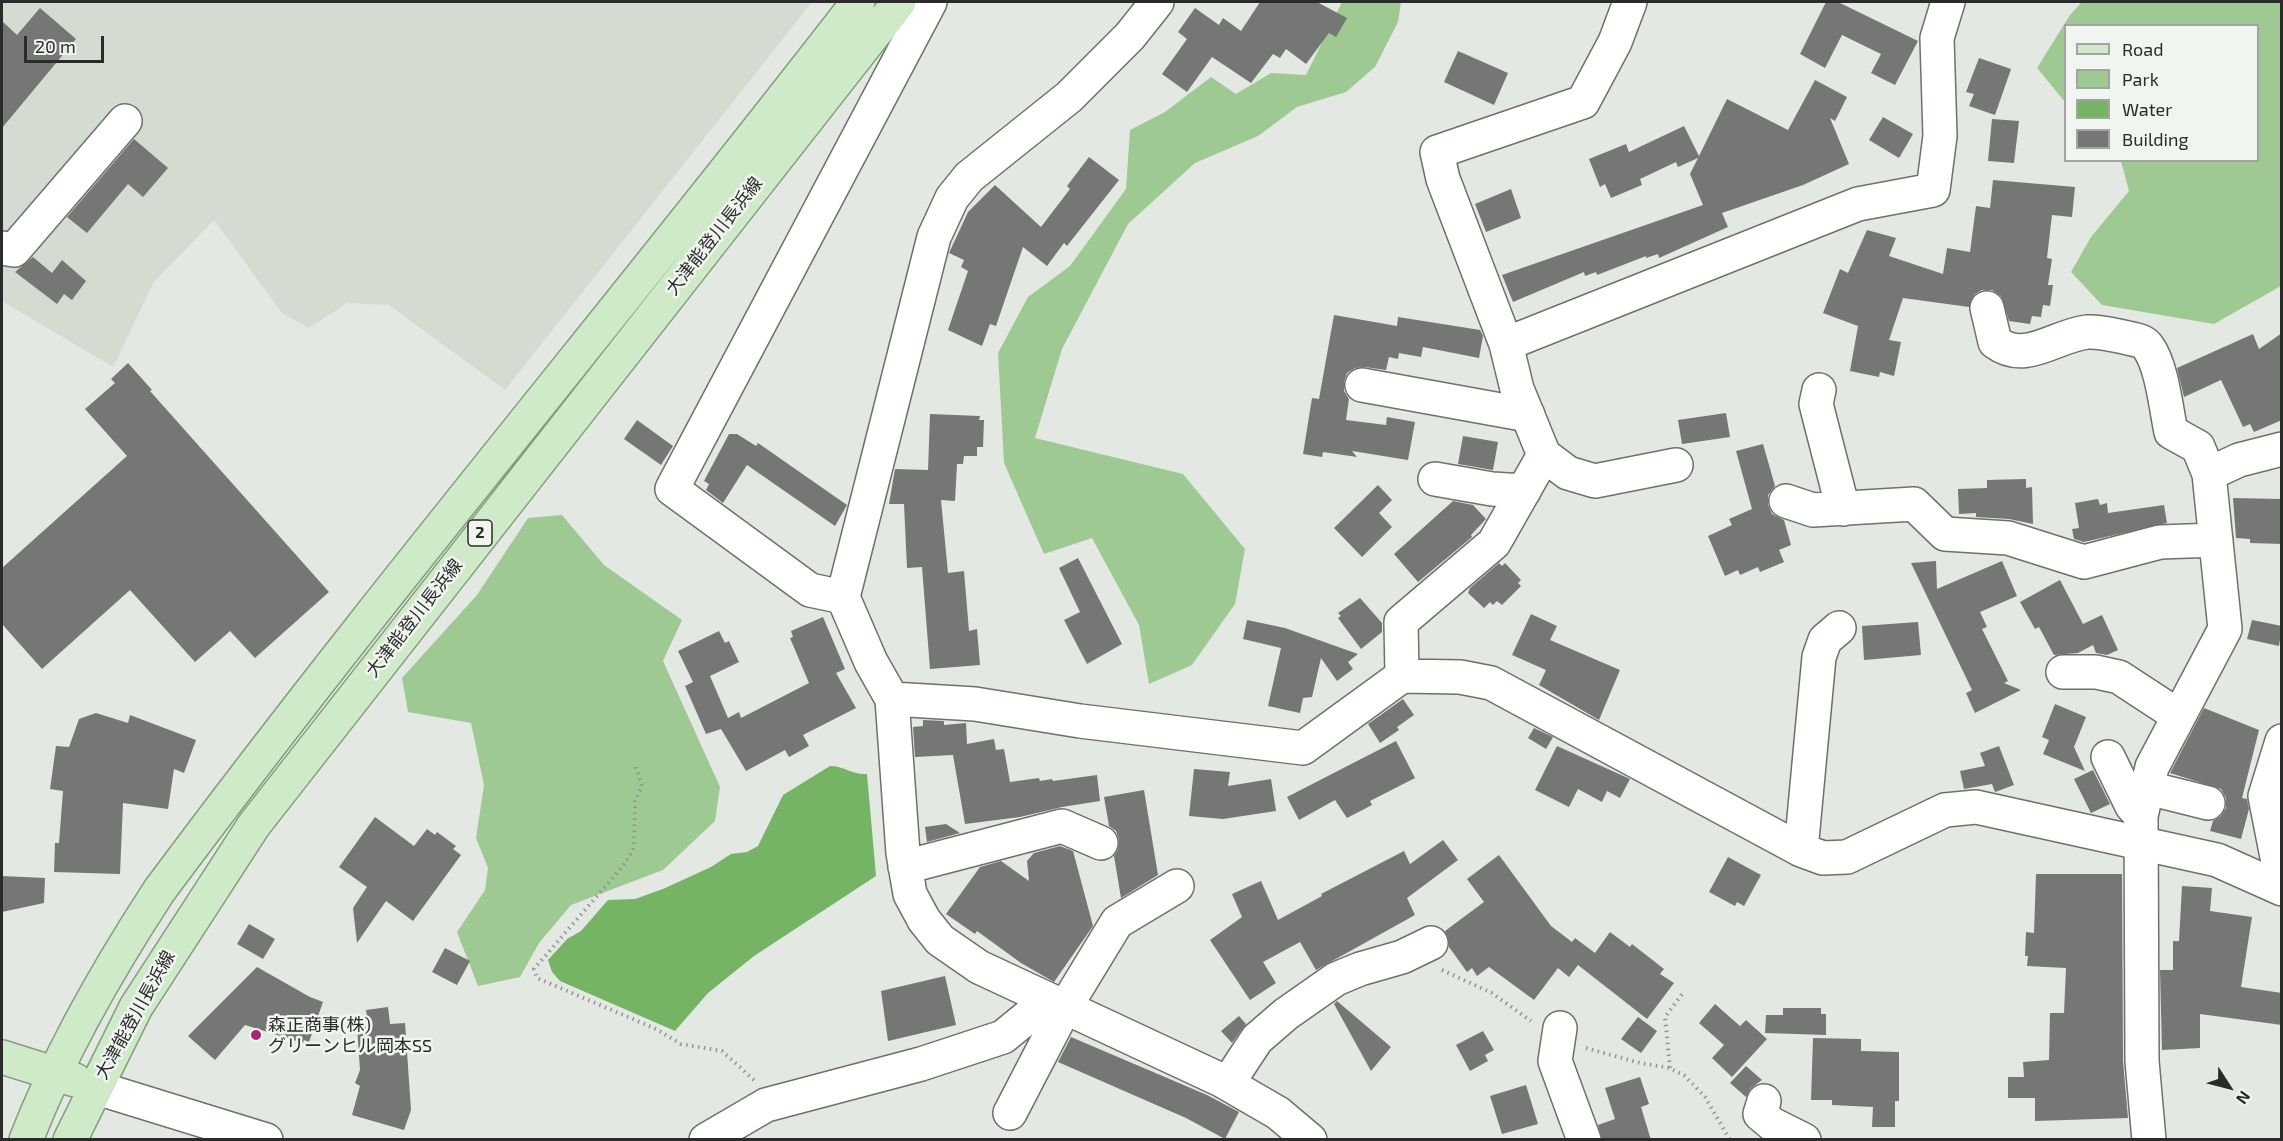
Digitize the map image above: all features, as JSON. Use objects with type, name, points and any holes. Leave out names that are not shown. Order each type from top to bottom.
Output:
[{"type":"main road","name":"大津能登川長浜線","points":[[55,1073],[119,951],[210,821],[425,546],[759,130],[858,2]]},
{"type":"main road","name":"大津能登川長浜線","points":[[94,1087],[146,989],[254,825],[899,2]]},
{"type":"main road","points":[[2,1057],[94,1087]]},
{"type":"main road","name":"2","points":[[26,1140],[55,1073]]},
{"type":"main road","name":"2","points":[[70,1140],[94,1087]]},
{"type":"street","points":[[843,597],[810,590],[672,489],[930,2]]},
{"type":"street","points":[[1156,2],[1130,36],[1069,97],[969,177],[952,198],[934,237],[843,597],[871,662],[892,699],[905,867],[910,894],[924,920],[940,940],[979,967],[1056,1005],[1228,1083],[1278,1113],[1310,1140]]},
{"type":"street","points":[[1630,2],[1615,42],[1583,102],[1437,152],[1443,179],[1506,344],[1517,389],[1544,455],[1568,473],[1595,481],[1676,465]]},
{"type":"street","points":[[1506,344],[1857,204],[1933,190],[1940,135],[1937,38],[1948,2]]},
{"type":"street","points":[[2,248],[14,250],[125,121]]},
{"type":"street","points":[[1987,308],[1995,342],[2008,351],[2028,351],[2085,332],[2104,332],[2144,342],[2150,349],[2163,391],[2170,432],[2198,447],[2209,474],[2224,629],[2152,767],[2143,816],[2142,1061],[2149,1140]]},
{"type":"street","points":[[1362,385],[1528,415]]},
{"type":"street","points":[[1819,390],[1816,404],[1843,509]]},
{"type":"street","points":[[2209,474],[2239,460],[2282,449]]},
{"type":"street","points":[[1402,676],[1401,622],[1494,543],[1544,455]]},
{"type":"street","points":[[1435,478],[1492,489],[1524,490]]},
{"type":"street","points":[[1786,501],[1814,510],[1914,504],[1945,534],[2008,538],[2084,562],[2160,542],[2216,540]]},
{"type":"street","points":[[1801,850],[1819,657],[1824,640],[1839,628]]},
{"type":"street","points":[[2063,672],[2096,672],[2119,677],[2178,715]]},
{"type":"street","points":[[892,699],[975,704],[1080,721],[1304,748],[1402,676],[1460,677],[1491,683],[1801,850],[1823,858],[1847,857],[1945,810],[1976,807],[2143,816],[2208,803]]},
{"type":"street","points":[[2109,757],[2132,806],[2143,816],[2217,860],[2280,888],[2278,862],[2265,796],[2282,741]]},
{"type":"street","points":[[905,867],[1062,826],[1101,843]]},
{"type":"street","points":[[1010,1113],[1056,1005],[1118,922],[1177,886]]},
{"type":"street","points":[[1228,1083],[1257,1039],[1286,1014],[1336,979],[1360,969],[1402,957],[1431,943]]},
{"type":"street","points":[[706,1140],[766,1105],[921,1064],[1003,1037],[1056,1005]]},
{"type":"street","points":[[1560,1028],[1555,1061],[1584,1140]]},
{"type":"street","points":[[94,1087],[266,1140]]},
{"type":"street","points":[[1764,1101],[1760,1114],[1772,1124],[1803,1140]]},
{"type":"path","points":[[636,767],[642,786],[635,801],[634,848],[623,866],[534,969],[537,978],[656,1029],[681,1044],[722,1051],[776,1103]]},
{"type":"path","points":[[1670,1068],[1665,1017],[1683,993]]},
{"type":"shaded area","points":[[2,2],[812,2],[505,390],[389,305],[347,303],[309,328],[282,313],[214,220],[154,282],[113,367],[2,301]]},
{"type":"green space","points":[[1342,2],[1401,2],[1398,22],[1375,67],[1346,92],[1297,107],[1258,136],[1195,163],[1128,224],[1062,349],[1035,438],[1183,474],[1245,549],[1235,604],[1192,665],[1149,684],[1139,625],[1092,538],[1044,554],[1004,463],[998,353],[1028,297],[1070,266],[1126,189],[1130,130],[1165,112],[1211,77],[1236,94],[1271,73],[1306,75]]},
{"type":"green space","points":[[2082,2],[2281,2],[2281,286],[2214,324],[2102,305],[2071,272],[2091,237],[2129,191],[2121,162],[2259,162],[2259,24],[2064,24]]},
{"type":"green space","points":[[2064,25],[2064,101],[2037,68]]},
{"type":"green space","points":[[562,515],[604,565],[682,620],[663,661],[720,787],[715,821],[663,870],[571,905],[539,943],[520,977],[478,986],[457,932],[485,890],[488,868],[476,838],[484,785],[471,723],[408,712],[402,678],[477,595],[528,518]]},
{"type":"water","points":[[830,766],[867,774],[876,876],[754,956],[708,993],[675,1031],[560,981],[552,972],[548,960],[567,939],[581,931],[608,900],[635,899],[663,889],[711,867],[731,854],[747,852],[758,846],[783,795]]},
{"type":"building","points":[[1260,2],[1317,2],[1347,18],[1336,37],[1329,33],[1306,64],[1286,49],[1280,58],[1273,54],[1251,83],[1212,57],[1187,92],[1162,74],[1187,39],[1178,32],[1195,8],[1219,25],[1223,18],[1241,31]]},
{"type":"building","points":[[1826,2],[1838,2],[1918,41],[1895,85],[1871,73],[1881,54],[1842,35],[1825,68],[1800,54]]},
{"type":"building","points":[[40,8],[76,39],[2,128],[2,21],[17,35]]},
{"type":"building","points":[[1458,51],[1508,73],[1494,105],[1444,82]]},
{"type":"building","points":[[1979,58],[2011,69],[1995,115],[1969,106],[1974,94],[1966,92]]},
{"type":"building","points":[[1815,80],[1847,97],[1835,121],[1830,118],[1849,164],[1803,185],[1722,213],[1728,227],[1659,258],[1658,254],[1646,258],[1646,256],[1597,275],[1596,272],[1585,276],[1584,272],[1513,302],[1502,275],[1703,205],[1690,174],[1698,158],[1678,167],[1676,162],[1640,179],[1642,185],[1611,198],[1605,184],[1600,187],[1589,159],[1626,144],[1629,152],[1684,126],[1699,156],[1727,99],[1788,130]]},
{"type":"building","points":[[1883,117],[1913,134],[1899,158],[1869,140]]},
{"type":"building","points":[[1992,119],[2019,121],[2014,163],[1988,161]]},
{"type":"building","points":[[134,139],[168,168],[143,197],[128,184],[87,233],[67,217]]},
{"type":"building","points":[[1089,157],[1119,180],[1067,246],[1064,243],[1047,266],[1023,247],[996,326],[990,324],[982,346],[948,330],[968,271],[961,267],[964,260],[949,253],[968,212],[995,185],[1041,227],[1070,189],[1067,186]]},
{"type":"building","points":[[1993,180],[2075,187],[2072,217],[2052,215],[2047,258],[2052,259],[2048,285],[2053,285],[2050,306],[2043,305],[2041,317],[2032,316],[2030,324],[2009,321],[2001,296],[1992,290],[1982,290],[1975,294],[1969,307],[1903,298],[1889,340],[1901,342],[1894,376],[1880,372],[1879,377],[1850,371],[1858,326],[1823,313],[1840,269],[1848,273],[1867,230],[1896,238],[1889,256],[1943,274],[1947,248],[1970,252],[1976,206],[1990,208]]},
{"type":"building","points":[[1511,189],[1521,218],[1486,232],[1475,204]]},
{"type":"building","points":[[33,257],[52,273],[62,260],[86,281],[72,300],[64,294],[57,304],[15,272]]},
{"type":"building","points":[[1334,315],[1397,326],[1398,317],[1480,330],[1483,336],[1479,358],[1423,347],[1421,357],[1399,353],[1398,359],[1389,357],[1386,370],[1365,367],[1355,368],[1347,373],[1344,382],[1344,391],[1349,399],[1346,420],[1386,425],[1387,417],[1415,422],[1408,460],[1352,451],[1357,457],[1323,452],[1322,457],[1303,454],[1312,398],[1319,399]]},
{"type":"building","points":[[2282,333],[2282,420],[2254,432],[2250,424],[2243,427],[2221,380],[2184,397],[2177,368],[2253,334],[2259,349]]},
{"type":"building","points":[[128,363],[152,390],[150,391],[329,592],[255,658],[230,631],[195,662],[130,590],[42,669],[2,624],[2,568],[127,456],[85,409],[115,383],[111,379]]},
{"type":"building","points":[[1726,413],[1730,437],[1682,444],[1678,420]]},
{"type":"building","points":[[930,414],[980,416],[979,420],[984,420],[983,447],[977,447],[977,456],[964,456],[963,464],[957,464],[955,501],[941,500],[948,573],[964,571],[969,631],[977,629],[980,665],[930,669],[922,567],[907,568],[904,504],[889,504],[895,469],[928,470]]},
{"type":"building","points":[[637,420],[673,446],[661,465],[624,439]]},
{"type":"building","points":[[729,434],[737,434],[756,446],[758,443],[847,505],[835,526],[747,465],[723,503],[706,490],[709,484],[704,481]]},
{"type":"building","points":[[1463,436],[1498,442],[1493,470],[1458,464]]},
{"type":"building","points":[[1763,444],[1775,486],[1768,495],[1768,505],[1772,514],[1784,520],[1791,545],[1779,550],[1784,562],[1760,572],[1758,567],[1740,575],[1738,570],[1725,576],[1708,536],[1732,525],[1729,519],[1752,509],[1736,451]]},
{"type":"building","points":[[2026,479],[2026,488],[2032,487],[2033,524],[2009,519],[1976,517],[1976,513],[1959,514],[1958,489],[1987,488],[1987,480]]},
{"type":"building","points":[[1378,485],[1392,500],[1379,513],[1392,527],[1362,557],[1334,528]]},
{"type":"building","points":[[2233,498],[2282,499],[2282,544],[2250,543],[2250,539],[2236,538]]},
{"type":"building","points":[[2098,499],[2100,505],[2107,503],[2108,513],[2164,505],[2167,523],[2084,542],[2074,539],[2072,529],[2079,528],[2075,503]]},
{"type":"building","points":[[1453,501],[1473,505],[1486,519],[1471,535],[1472,537],[1418,582],[1394,554]]},
{"type":"building","points":[[1078,558],[1122,644],[1087,664],[1064,620],[1080,612],[1059,568]]},
{"type":"building","points":[[1936,561],[1937,589],[2002,561],[2017,596],[1980,612],[1987,627],[1982,629],[2008,681],[2004,683],[2021,690],[1975,713],[1966,693],[1972,690],[1911,563]]},
{"type":"building","points":[[1499,563],[1502,566],[1505,563],[1521,580],[1518,583],[1521,586],[1502,605],[1497,601],[1493,605],[1490,602],[1484,608],[1468,593],[1470,588]]},
{"type":"building","points":[[2060,580],[2083,624],[2102,615],[2118,650],[2107,655],[2096,653],[2093,645],[2078,653],[2054,655],[2039,627],[2035,629],[2020,602]]},
{"type":"building","points":[[1360,598],[1382,623],[1382,632],[1361,649],[1338,618],[1341,616],[1338,613]]},
{"type":"building","points":[[1531,614],[1557,626],[1550,640],[1620,670],[1599,720],[1539,685],[1546,670],[1512,655]]},
{"type":"building","points":[[823,617],[845,669],[836,673],[856,708],[803,735],[809,746],[789,757],[785,750],[746,771],[721,729],[706,734],[685,686],[693,682],[678,651],[719,631],[725,643],[729,641],[739,662],[710,676],[728,718],[739,712],[741,718],[809,683],[790,638],[793,637],[791,631]]},
{"type":"building","points":[[1247,620],[1285,628],[1358,654],[1348,662],[1353,669],[1337,681],[1321,658],[1312,697],[1303,698],[1300,713],[1268,706],[1281,648],[1243,639]]},
{"type":"building","points":[[2252,620],[2282,626],[2279,646],[2247,639]]},
{"type":"building","points":[[1918,622],[1921,655],[1864,660],[1862,626]]},
{"type":"building","points":[[1403,699],[1414,715],[1397,727],[1399,730],[1380,743],[1368,724]]},
{"type":"building","points":[[2055,704],[2086,717],[2074,747],[2085,771],[2043,754],[2049,740],[2042,737]]},
{"type":"building","points":[[2204,708],[2259,730],[2242,798],[2247,799],[2249,809],[2241,839],[2210,831],[2213,821],[2221,816],[2226,808],[2226,798],[2221,789],[2170,773]]},
{"type":"building","points":[[96,713],[128,723],[130,715],[196,740],[184,773],[174,769],[168,809],[123,803],[120,874],[54,872],[55,843],[59,843],[63,791],[50,789],[56,746],[69,747],[79,719]]},
{"type":"building","points":[[923,720],[944,721],[944,725],[966,723],[967,744],[994,739],[996,750],[1004,749],[1010,782],[1039,778],[1040,781],[1052,779],[1053,781],[1097,775],[1100,801],[1020,817],[965,824],[953,755],[915,757],[913,727],[923,726]]},
{"type":"building","points":[[1534,728],[1553,737],[1546,749],[1528,738]]},
{"type":"building","points":[[1396,741],[1415,778],[1370,801],[1372,805],[1347,818],[1335,800],[1299,820],[1287,797]]},
{"type":"building","points":[[1557,746],[1630,779],[1620,798],[1607,791],[1602,802],[1578,789],[1569,807],[1535,790]]},
{"type":"building","points":[[1999,746],[2014,785],[1995,792],[1992,784],[1964,789],[1960,771],[1985,766],[1980,753]]},
{"type":"building","points":[[1194,769],[1230,772],[1228,786],[1271,779],[1276,811],[1223,819],[1189,816]]},
{"type":"building","points":[[2093,770],[2110,804],[2091,813],[2074,779]]},
{"type":"building","points":[[1144,790],[1158,875],[1121,898],[1114,856],[1118,850],[1119,840],[1116,831],[1109,826],[1104,797]]},
{"type":"building","points":[[375,817],[414,846],[427,829],[435,835],[437,832],[456,846],[453,849],[461,855],[413,921],[386,901],[357,943],[353,908],[367,887],[339,867]]},
{"type":"building","points":[[946,824],[960,833],[927,842],[925,827]]},
{"type":"building","points":[[1443,840],[1458,860],[1407,898],[1415,915],[1316,970],[1300,942],[1263,962],[1276,983],[1250,1000],[1210,940],[1242,917],[1232,894],[1261,881],[1278,920],[1322,896],[1321,894],[1404,851],[1410,864]]},
{"type":"building","points":[[1060,846],[1073,851],[1093,926],[1054,982],[1021,963],[977,931],[975,934],[946,914],[980,867],[1001,861],[1029,881],[1027,861],[1034,853]]},
{"type":"building","points":[[1499,855],[1551,926],[1572,942],[1575,938],[1595,953],[1610,932],[1630,947],[1632,944],[1664,969],[1660,974],[1674,983],[1647,1019],[1578,965],[1569,977],[1558,968],[1534,1000],[1489,967],[1477,976],[1472,968],[1467,972],[1449,947],[1445,931],[1484,902],[1467,879]]},
{"type":"building","points":[[1728,857],[1761,875],[1744,906],[1737,902],[1735,906],[1709,892]]},
{"type":"building","points":[[2036,874],[2122,874],[2123,1061],[2128,1118],[2035,1121],[2035,1098],[2008,1098],[2008,1077],[2024,1077],[2023,1062],[2049,1060],[2050,1013],[2064,1013],[2066,968],[2027,966],[2026,932],[2034,933]]},
{"type":"building","points":[[2,876],[45,878],[44,903],[2,912]]},
{"type":"building","points":[[2182,886],[2212,888],[2210,911],[2252,917],[2241,987],[2282,993],[2282,1025],[2200,1014],[2200,1048],[2162,1050],[2160,970],[2173,970],[2173,941],[2179,941]]},
{"type":"building","points":[[249,924],[275,939],[263,959],[237,944]]},
{"type":"building","points":[[445,948],[470,961],[457,985],[432,972]]},
{"type":"building","points":[[257,967],[323,1002],[309,1042],[304,1040],[303,1043],[245,1025],[215,1060],[188,1036]]},
{"type":"building","points":[[945,976],[956,1025],[888,1041],[881,991]]},
{"type":"building","points":[[1337,1001],[1391,1047],[1371,1071],[1334,1004]]},
{"type":"building","points":[[1715,1004],[1740,1026],[1746,1020],[1767,1039],[1732,1077],[1712,1058],[1724,1045],[1699,1023]]},
{"type":"building","points":[[388,1007],[390,1024],[405,1023],[411,1110],[404,1130],[352,1115],[360,1086],[355,1083],[360,1070],[357,1026],[368,1026],[366,1010]]},
{"type":"building","points":[[1783,1008],[1821,1008],[1821,1014],[1826,1014],[1826,1035],[1765,1033],[1766,1015],[1783,1015]]},
{"type":"building","points":[[1239,1016],[1246,1024],[1232,1043],[1221,1031]]},
{"type":"building","points":[[1638,1017],[1657,1031],[1641,1053],[1621,1039]]},
{"type":"building","points":[[1483,1031],[1494,1050],[1485,1055],[1488,1061],[1470,1071],[1456,1045]]},
{"type":"building","points":[[1071,1037],[1207,1095],[1239,1112],[1225,1139],[1186,1118],[1058,1062]]},
{"type":"building","points":[[1813,1038],[1861,1039],[1861,1051],[1899,1052],[1899,1101],[1895,1101],[1895,1127],[1872,1127],[1873,1107],[1832,1105],[1832,1100],[1811,1100]]},
{"type":"building","points":[[1746,1066],[1762,1080],[1751,1088],[1746,1097],[1730,1083]]},
{"type":"building","points":[[1640,1077],[1649,1104],[1641,1107],[1651,1140],[1602,1140],[1598,1125],[1615,1119],[1605,1088]]},
{"type":"building","points":[[1526,1085],[1538,1124],[1502,1134],[1490,1096]]},
{"type":"place","name":"森正商事(株) グリーンヒル岡本SS","points":[[256,1035]]}]
